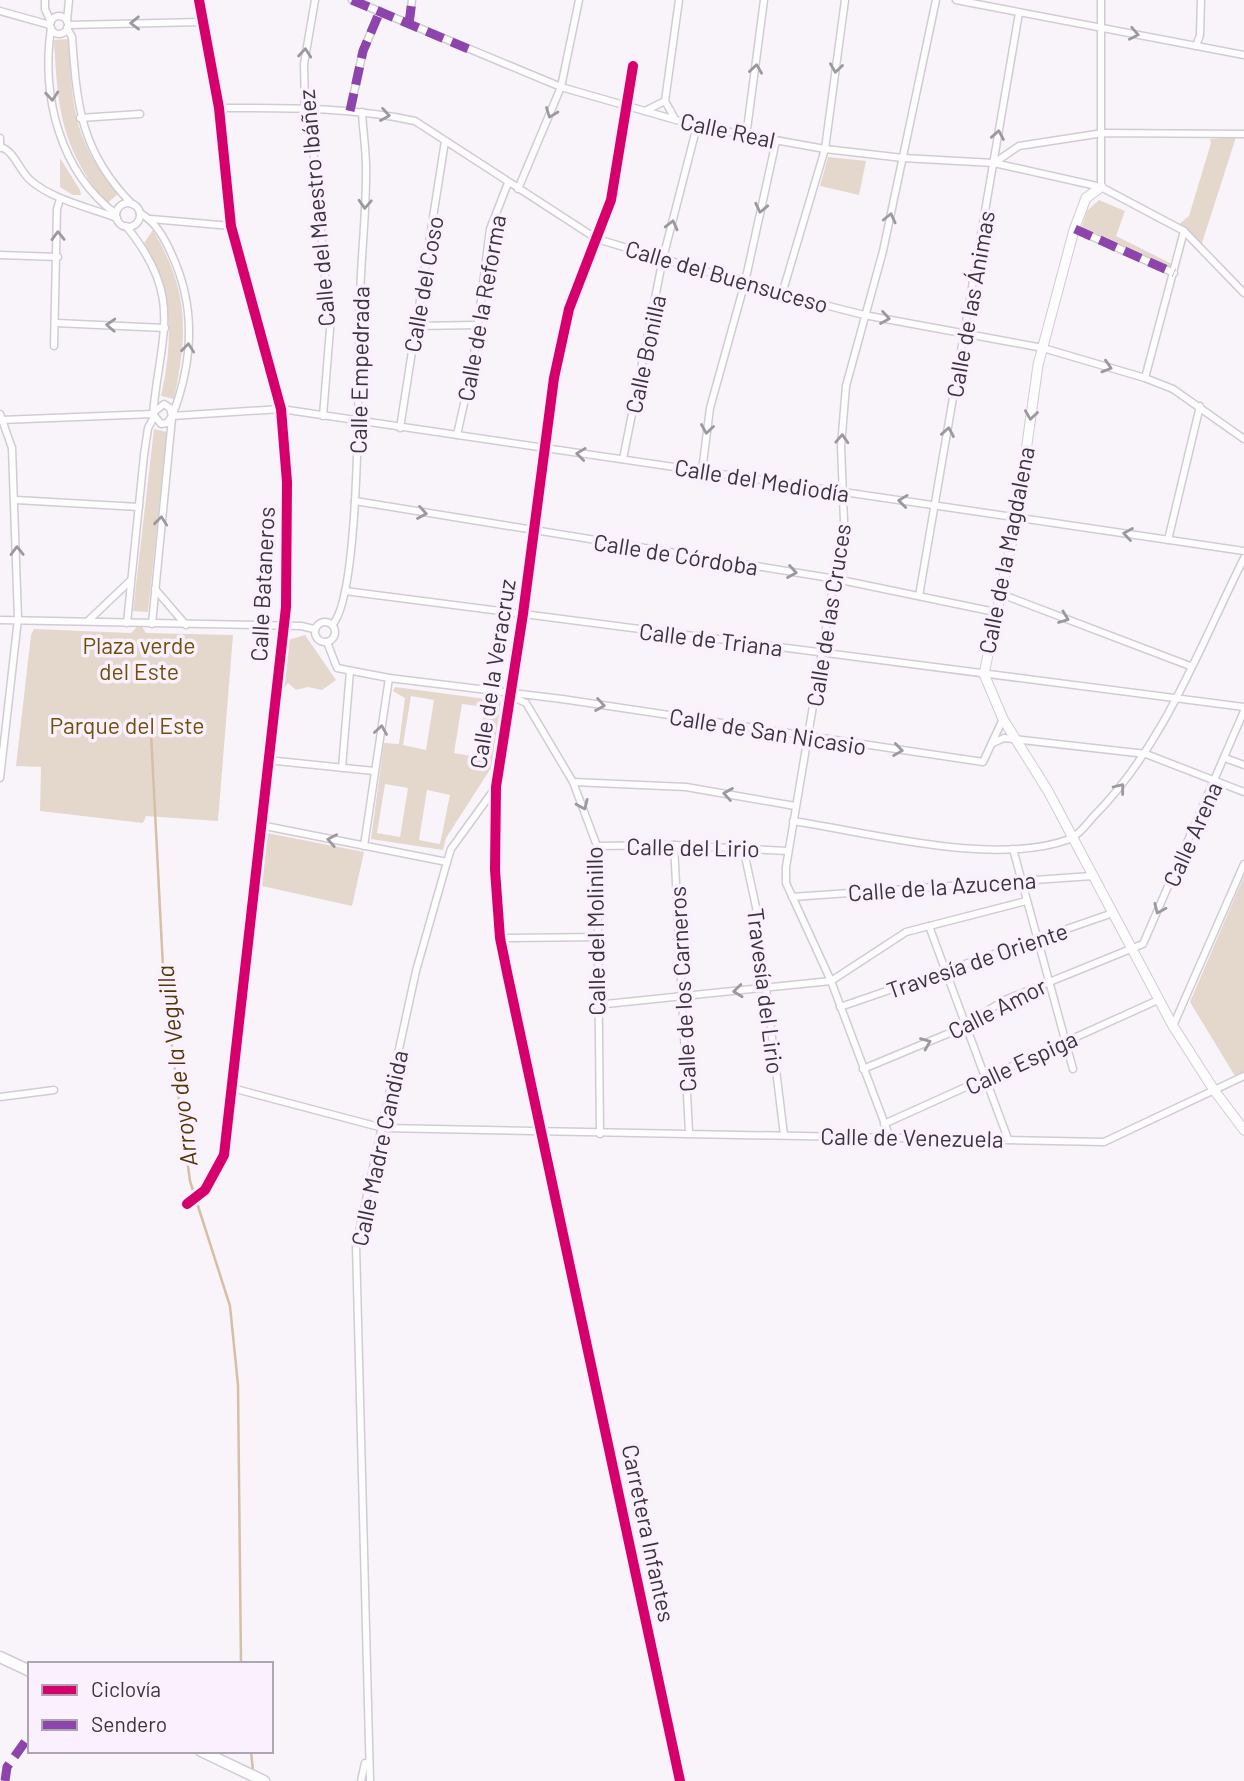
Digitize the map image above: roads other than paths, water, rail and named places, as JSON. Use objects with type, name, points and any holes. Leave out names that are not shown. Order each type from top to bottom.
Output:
[{"type":"main road","points":[[0,1657],[28,1670]]},
{"type":"main road","points":[[205,1753],[261,1779]]},
{"type":"street","points":[[46,0],[45,9],[51,25],[49,66],[60,139],[88,191],[126,226],[156,272],[165,308],[154,414],[148,428],[127,623]]},
{"type":"street","points":[[0,11],[51,25],[61,34],[67,25],[69,0]]},
{"type":"street","name":"Calle Bataneros","points":[[189,1203],[200,1195],[216,1174],[224,1155],[284,626],[287,482],[281,410],[231,226],[219,108],[199,0]]},
{"type":"street","name":"Calle del Maestro Ibáñez","points":[[315,0],[305,46],[305,107],[314,158],[330,329],[323,416]]},
{"type":"street","name":"Calle Real","points":[[352,0],[561,86],[697,126],[746,137],[825,149],[903,158],[993,163],[1101,187],[1184,231],[1244,293]]},
{"type":"street","points":[[410,24],[412,0]]},
{"type":"street","points":[[517,189],[561,86],[579,0]]},
{"type":"street","points":[[676,120],[665,101],[679,0]]},
{"type":"street","points":[[746,137],[764,0]]},
{"type":"street","points":[[782,294],[825,149],[845,0]]},
{"type":"street","name":"Calle de las Cruces","points":[[888,1135],[831,981],[786,883],[795,806],[844,521],[841,493],[846,386],[883,251],[936,0]]},
{"type":"street","points":[[956,0],[1244,55]]},
{"type":"street","points":[[1101,0],[1101,187]]},
{"type":"street","points":[[1196,46],[1200,35],[1201,0]]},
{"type":"street","points":[[350,111],[363,51],[380,11]]},
{"type":"street","name":"Calle de las Ánimas","points":[[919,596],[1019,13]]},
{"type":"street","points":[[51,25],[60,16],[72,37],[80,118],[99,163],[140,214],[151,219],[231,226]]},
{"type":"street","points":[[67,25],[202,22]]},
{"type":"street","name":"Calle de la Veracruz","points":[[576,1294],[500,938],[495,870],[496,787],[512,696],[554,378],[569,309],[611,200],[633,66]]},
{"type":"street","points":[[645,111],[665,101]]},
{"type":"street","name":"Calle del Buensuceso","points":[[219,108],[305,107],[362,112],[415,121],[597,239],[782,294],[864,315],[1043,348],[1145,378],[1173,389],[1244,439]]},
{"type":"street","name":"Calle Empedrada","points":[[332,625],[338,619],[345,592],[355,501],[366,174],[362,112]]},
{"type":"street","points":[[80,118],[140,114]]},
{"type":"street","name":"Calle Bonilla","points":[[623,460],[663,258],[697,126]]},
{"type":"street","points":[[993,163],[1019,146],[1103,133],[1244,134]]},
{"type":"street","points":[[0,138],[0,148],[10,153],[30,180],[60,198],[116,216]]},
{"type":"street","name":"Calle del Coso","points":[[400,428],[445,141]]},
{"type":"street","points":[[702,471],[710,408],[745,282],[776,141]]},
{"type":"street","name":"Calle de la Reforma","points":[[457,435],[473,363],[490,229],[508,183]]},
{"type":"street","name":"Calle de la Magdalena","points":[[1101,187],[1086,198],[1043,348],[1017,516],[984,674],[1003,719],[1073,838],[1158,1000],[1214,1090],[1244,1130]]},
{"type":"street","points":[[81,205],[88,191]]},
{"type":"street","points":[[54,346],[57,209],[60,198]]},
{"type":"street","points":[[116,216],[121,205],[132,204]]},
{"type":"street","points":[[126,226],[136,223],[140,214]]},
{"type":"street","points":[[151,219],[175,261],[188,300],[188,351],[172,416],[152,624]]},
{"type":"street","points":[[1075,229],[1174,273]]},
{"type":"street","points":[[1145,378],[1184,231]]},
{"type":"street","points":[[0,255],[58,257]]},
{"type":"street","points":[[56,323],[165,328]]},
{"type":"street","points":[[416,326],[476,325]]},
{"type":"street","points":[[0,778],[3,731],[18,619],[16,500],[12,448],[1,418],[154,414],[164,404],[170,408],[172,416]]},
{"type":"street","points":[[1168,540],[1200,407]]},
{"type":"street","name":"Calle del Mediodía","points":[[172,416],[281,410],[1244,551]]},
{"type":"street","points":[[154,414],[164,424],[172,416]]},
{"type":"street","points":[[16,500],[139,507]]},
{"type":"street","name":"Calle de Córdoba","points":[[355,501],[836,579],[995,612]]},
{"type":"street","points":[[793,821],[978,851],[1013,849],[1073,838],[1114,796],[1146,754],[1244,558]]},
{"type":"street","points":[[89,620],[130,581]]},
{"type":"street","points":[[155,589],[186,625]]},
{"type":"street","name":"Calle de Triana","points":[[345,592],[1244,709]]},
{"type":"street","points":[[1001,594],[1190,666]]},
{"type":"street","points":[[0,620],[89,620],[314,629],[322,622],[332,625],[335,635],[327,642]]},
{"type":"street","points":[[314,629],[317,639],[327,642]]},
{"type":"street","points":[[327,642],[337,668],[512,696]]},
{"type":"street","points":[[342,768],[350,671]]},
{"type":"street","points":[[364,846],[389,678]]},
{"type":"street","name":"Calle de San Nicasio","points":[[512,696],[983,762],[993,743]]},
{"type":"street","name":"Calle del Molinillo","points":[[512,696],[526,703],[573,782],[597,846],[596,1005],[600,1134]]},
{"type":"street","name":"Calle Arena","points":[[1132,949],[1143,944],[1216,780],[1244,709]]},
{"type":"street","points":[[993,743],[1003,719]]},
{"type":"street","points":[[993,743],[1004,738],[1146,754],[1244,792]]},
{"type":"street","points":[[1225,758],[1244,765]]},
{"type":"street","points":[[267,761],[374,771]]},
{"type":"street","points":[[573,782],[686,787],[795,806]]},
{"type":"street","name":"Calle Madre Candida","points":[[370,1781],[355,1246],[416,971],[447,862],[451,849],[496,787]]},
{"type":"street","points":[[260,825],[447,862]]},
{"type":"street","name":"Calle del Lirio","points":[[597,846],[674,845],[788,851]]},
{"type":"street","name":"Calle de los Carneros","points":[[674,845],[689,1132]]},
{"type":"street","name":"Travesía del Lirio","points":[[744,847],[756,907],[785,1135]]},
{"type":"street","points":[[1013,849],[1073,1069]]},
{"type":"street","points":[[1173,1026],[1244,864]]},
{"type":"street","name":"Calle de la Azucena","points":[[792,897],[1092,876]]},
{"type":"street","points":[[596,1005],[831,981],[906,932],[1026,901]]},
{"type":"street","name":"Travesía de Oriente","points":[[840,1007],[1113,913]]},
{"type":"street","points":[[929,926],[948,970],[1008,1139]]},
{"type":"street","points":[[500,938],[598,937]]},
{"type":"street","name":"Calle Amor","points":[[863,1069],[952,1032],[1005,1000],[1132,949]]},
{"type":"street","name":"Calle Espiga","points":[[884,1124],[1158,1000]]},
{"type":"street","name":"Calle de Venezuela","points":[[232,1087],[383,1128],[600,1134],[689,1132],[888,1135],[1104,1142],[1244,1076]]},
{"type":"street","points":[[0,1097],[54,1090]]},
{"type":"street","name":"Carretera Infantes","points":[[576,1294],[680,1781]]},
{"type":"street","name":"Calle Madre Candida","points":[[361,1781],[368,1740]]},
{"type":"waterway","name":"Arroyo de la Veguilla","points":[[150,714],[164,987],[190,1181],[230,1306],[238,1385],[241,1662]]},
{"type":"waterway","name":"Arroyo de la Veguilla","points":[[251,1753],[253,1771]]},
{"type":"park label","name":"Plaza verde del Este","points":[[139,658]]},
{"type":"park label","name":"Parque del Este","points":[[127,725]]}]
